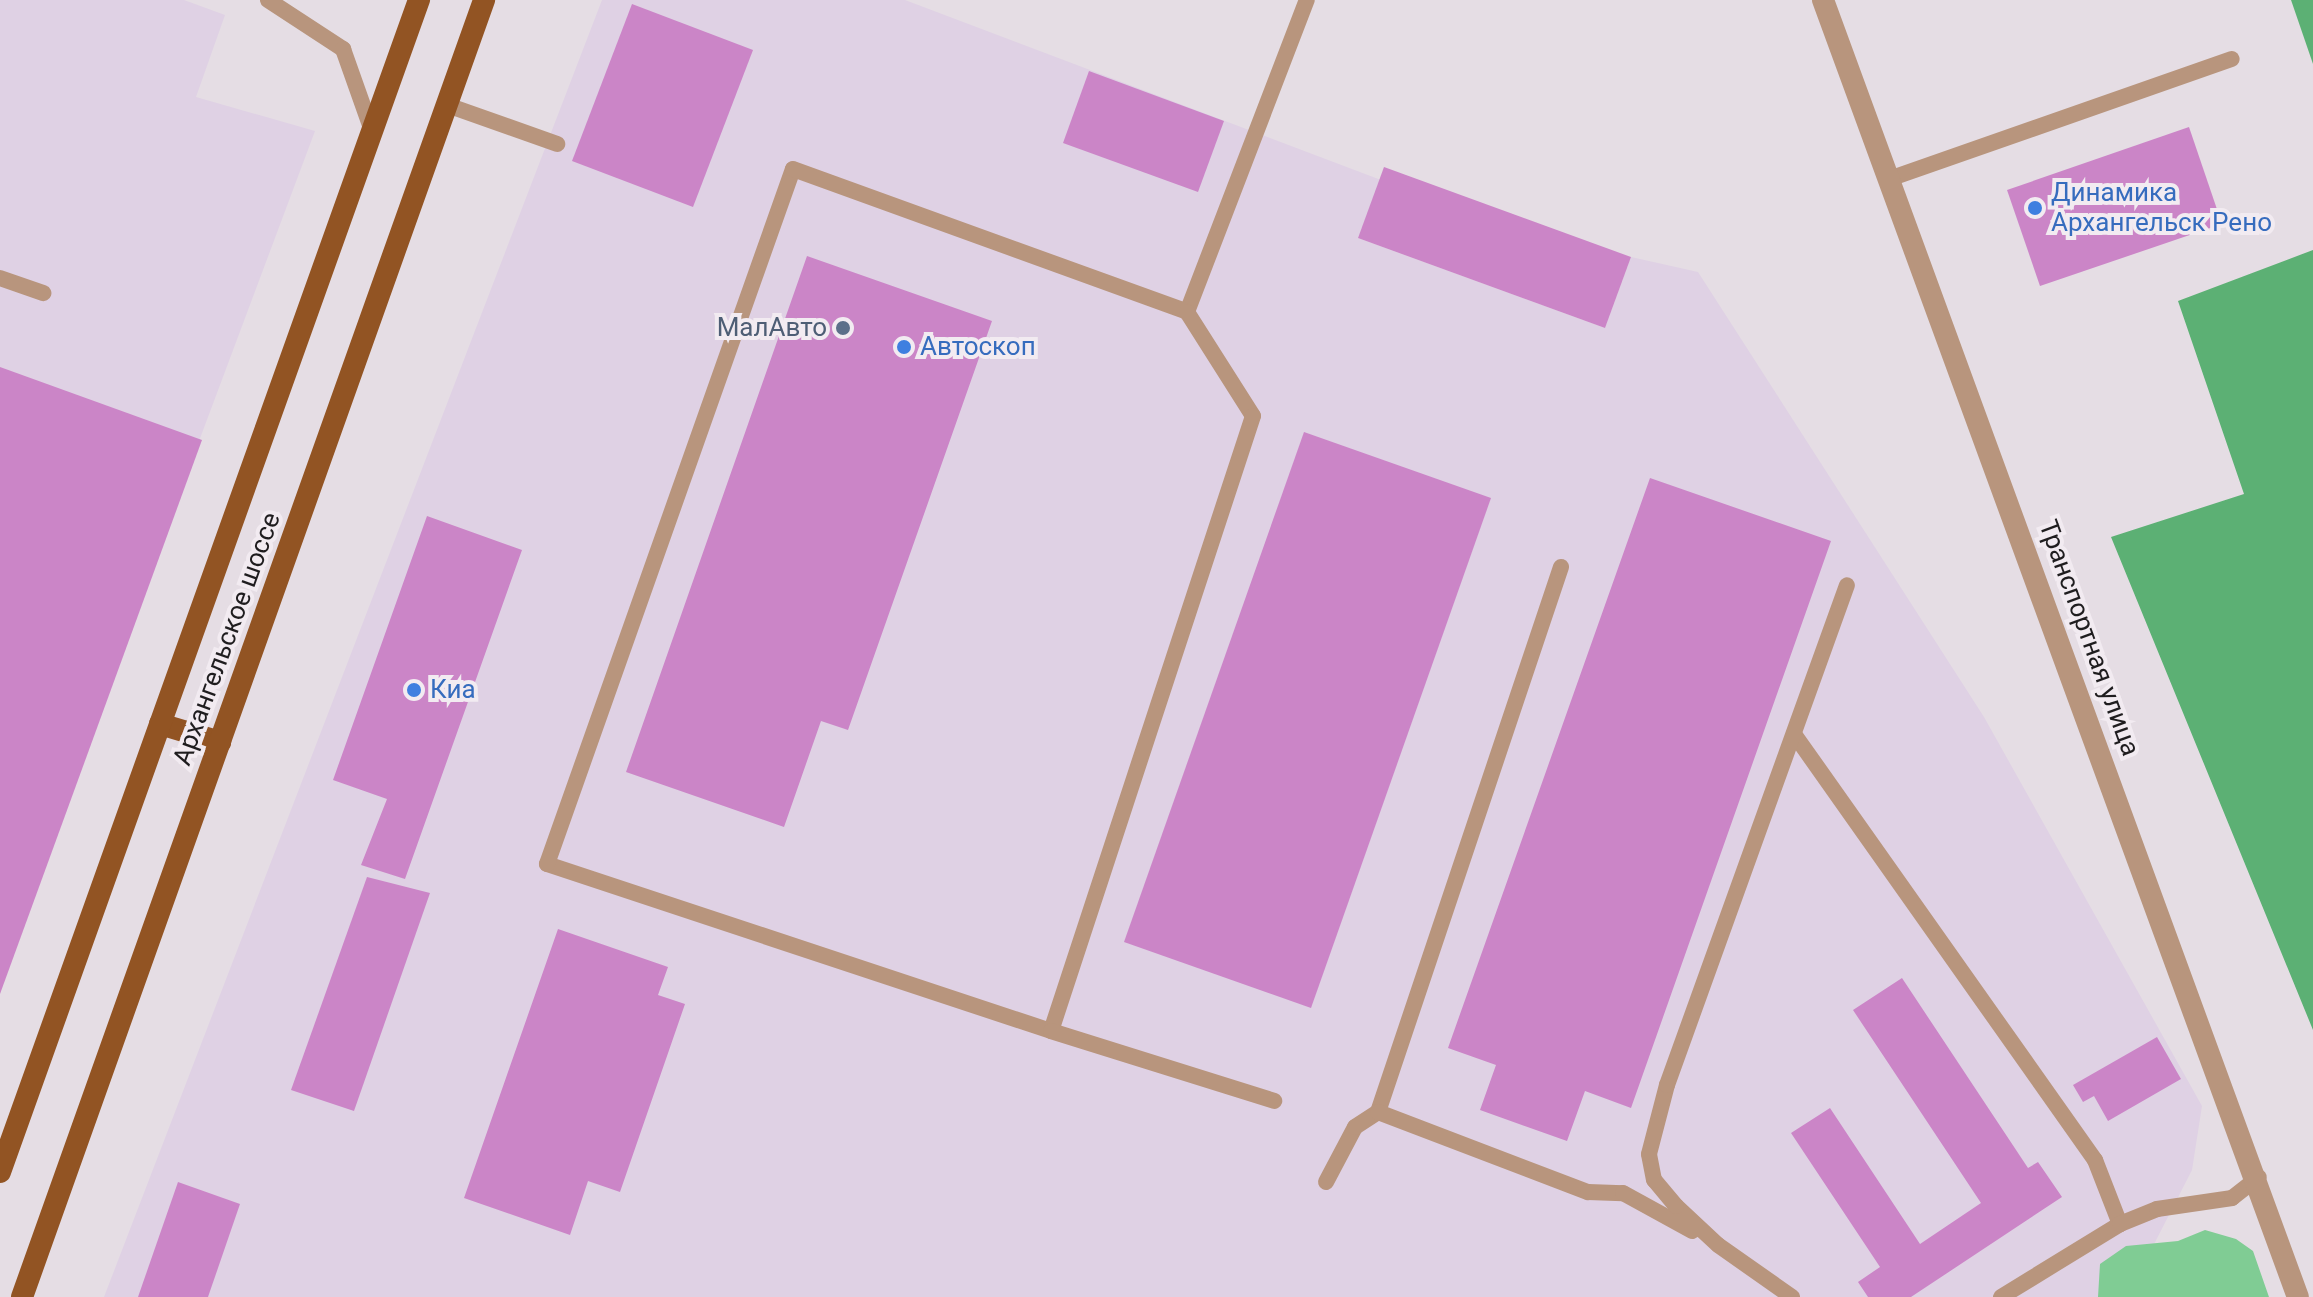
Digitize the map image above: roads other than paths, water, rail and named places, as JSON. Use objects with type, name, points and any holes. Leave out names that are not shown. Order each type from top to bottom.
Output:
[{"type":"main road","name":"Архангельское шоссе","points":[[0,1172],[419,0]]},
{"type":"main road","name":"Архангельское шоссе","points":[[22,1297],[484,0]]},
{"type":"main road","points":[[160,724],[220,742]]},
{"type":"street","name":"Транспортная улица","points":[[1823,0],[2259,1177],[2298,1297]]},
{"type":"lane","points":[[268,0],[343,49],[372,131]]},
{"type":"lane","points":[[1187,312],[1307,0]]},
{"type":"lane","points":[[1889,179],[2232,59]]},
{"type":"lane","points":[[447,105],[557,144]]},
{"type":"lane","points":[[1051,1031],[1253,416],[1187,312],[793,169],[547,864],[1051,1031],[1274,1101]]},
{"type":"lane","points":[[0,278],[43,293]]},
{"type":"lane","points":[[1326,1182],[1355,1127],[1378,1112],[1561,567]]},
{"type":"lane","points":[[1718,1245],[1654,1180],[1649,1154],[1667,1085],[1847,585]]},
{"type":"lane","points":[[1794,734],[2095,1160],[2120,1224]]},
{"type":"lane","points":[[1378,1112],[1588,1192],[1623,1193],[1718,1245],[1792,1297]]},
{"type":"lane","points":[[2001,1297],[2120,1224],[2157,1209],[2232,1198],[2259,1177]]},
{"type":"place","name":"Динамика Архангельск Рено","points":[[2035,208]]},
{"type":"place","name":"МалАвто","points":[[843,328]]},
{"type":"place","name":"Автоскоп","points":[[904,347]]},
{"type":"place","name":"Киа","points":[[414,690]]}]
